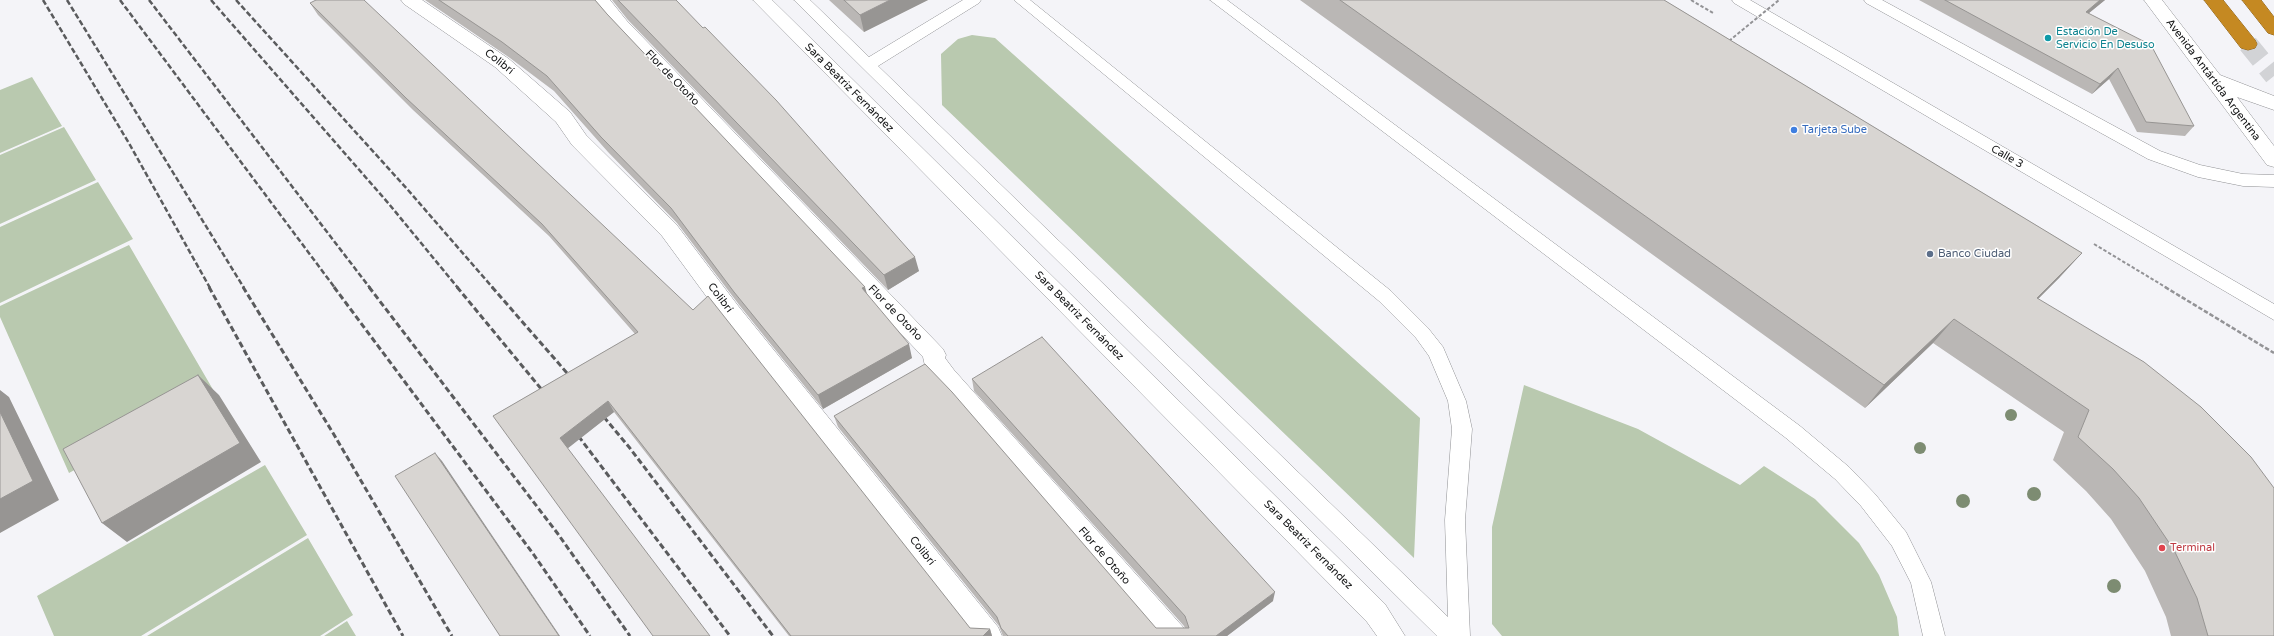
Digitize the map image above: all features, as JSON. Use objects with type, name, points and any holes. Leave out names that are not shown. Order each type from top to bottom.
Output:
[{"type":"highway","points":[[2213,0],[2248,44]]},
{"type":"highway","points":[[2251,0],[2274,29]]},
{"type":"street","name":"Colibrí","points":[[410,0],[502,63],[563,117],[579,140],[669,230],[731,313],[990,636]]},
{"type":"street","name":"Flor de Otoño","points":[[600,0],[621,25],[935,355],[933,359],[1174,636]]},
{"type":"street","name":"Sara Beatriz Fernández","points":[[762,0],[1371,608],[1392,636]]},
{"type":"street","name":"Avenida Antártida Argentina","points":[[2153,0],[2274,160]]},
{"type":"street","points":[[2214,79],[2258,99],[2274,103]]},
{"type":"street","points":[[913,371],[933,359]]},
{"type":"street","points":[[820,424],[840,413]]},
{"type":"lane","points":[[801,0],[1452,636]]},
{"type":"lane","points":[[868,65],[974,0]]},
{"type":"lane","points":[[1021,0],[1385,296],[1422,333],[1437,352],[1457,401],[1462,429],[1455,520],[1459,636]]},
{"type":"lane","points":[[1217,0],[1809,445],[1842,473],[1868,500],[1899,539],[1921,582],[1934,636]]},
{"type":"lane","name":"Calle 3","points":[[1739,0],[2274,313]]},
{"type":"lane","points":[[1871,0],[2126,141],[2178,165],[2198,171],[2237,179],[2274,181]]},
{"type":"path","points":[[1725,44],[1779,0]]},
{"type":"green space","points":[[972,35],[995,38],[1420,418],[1414,558],[942,105],[941,54],[958,39]]},
{"type":"green space","points":[[32,77],[62,126],[0,153],[0,90]]},
{"type":"green space","points":[[64,127],[96,180],[0,224],[0,155]]},
{"type":"green space","points":[[98,182],[133,239],[0,303],[0,227]]},
{"type":"green space","points":[[129,245],[215,393],[69,473],[0,317],[0,306]]},
{"type":"green space","points":[[1524,385],[1638,429],[1740,485],[1764,466],[1815,499],[1859,543],[1879,575],[1897,617],[1899,636],[1502,636],[1492,624],[1492,527]]},
{"type":"green space","points":[[265,465],[307,535],[141,636],[54,636],[37,596]]},
{"type":"green space","points":[[308,538],[353,615],[320,636],[147,636]]},
{"type":"green space","points":[[347,621],[356,636],[324,636]]},
{"type":"building","points":[[316,0],[364,0],[693,310],[708,296],[970,628],[990,629],[983,636],[791,636],[608,401],[560,438],[710,636],[653,636],[493,416],[638,332],[542,224],[406,98],[310,3]]},
{"type":"building","points":[[439,0],[595,0],[865,287],[862,288],[909,344],[818,395],[734,292],[671,208],[601,137],[547,76],[502,42]]},
{"type":"building","points":[[618,0],[676,0],[703,28],[705,27],[776,100],[915,257],[884,275]]},
{"type":"building","points":[[844,0],[890,0],[860,15]]},
{"type":"building","points":[[1340,0],[1664,0],[2082,253],[2037,298],[2144,362],[2201,407],[2251,457],[2274,488],[2274,636],[2208,636],[2197,598],[2174,550],[2139,498],[2113,469],[2078,437],[2089,410],[1954,319],[1884,385]]},
{"type":"building","name":"Estación De Servicio En Desuso","points":[[1945,0],[2100,0],[2086,12],[2151,45],[2194,126],[2146,122],[2118,68],[2100,84]]},
{"type":"building","points":[[1042,337],[1275,592],[1216,636],[1008,636],[1001,628],[997,617],[834,416],[925,364],[952,392],[1156,628],[1189,628],[1185,616],[972,379]]},
{"type":"building","points":[[198,375],[240,443],[102,523],[63,449]]},
{"type":"building","points":[[0,412],[33,481],[0,499]]},
{"type":"building","points":[[435,453],[559,636],[500,636],[395,476]]},
{"type":"tunnel","points":[[2248,44],[2274,76]]},
{"type":"railway","points":[[43,0],[130,145],[210,288]]},
{"type":"railway","points":[[67,0],[244,288]]},
{"type":"railway","points":[[120,0],[335,288]]},
{"type":"railway","points":[[149,0],[370,288]]},
{"type":"railway","points":[[211,0],[389,204],[458,288]]},
{"type":"railway","points":[[236,0],[408,190],[493,288]]},
{"type":"railway","points":[[209,287],[403,636]]},
{"type":"railway","points":[[243,287],[333,433],[452,636]]},
{"type":"railway","points":[[334,287],[534,555],[590,636]]},
{"type":"railway","points":[[369,287],[558,534],[630,636]]},
{"type":"railway","points":[[457,287],[547,396]]},
{"type":"railway","points":[[492,287],[574,381]]},
{"type":"railway","points":[[598,410],[629,447],[773,636]]},
{"type":"railway","points":[[573,429],[730,636]]},
{"type":"place","name":"Estación De Servicio En Desuso","points":[[2048,38]]},
{"type":"place","name":"Tarjeta Sube","points":[[1794,130]]},
{"type":"place","name":"Banco Ciudad","points":[[1930,254]]},
{"type":"place","name":"Terminal","points":[[2162,548]]}]
